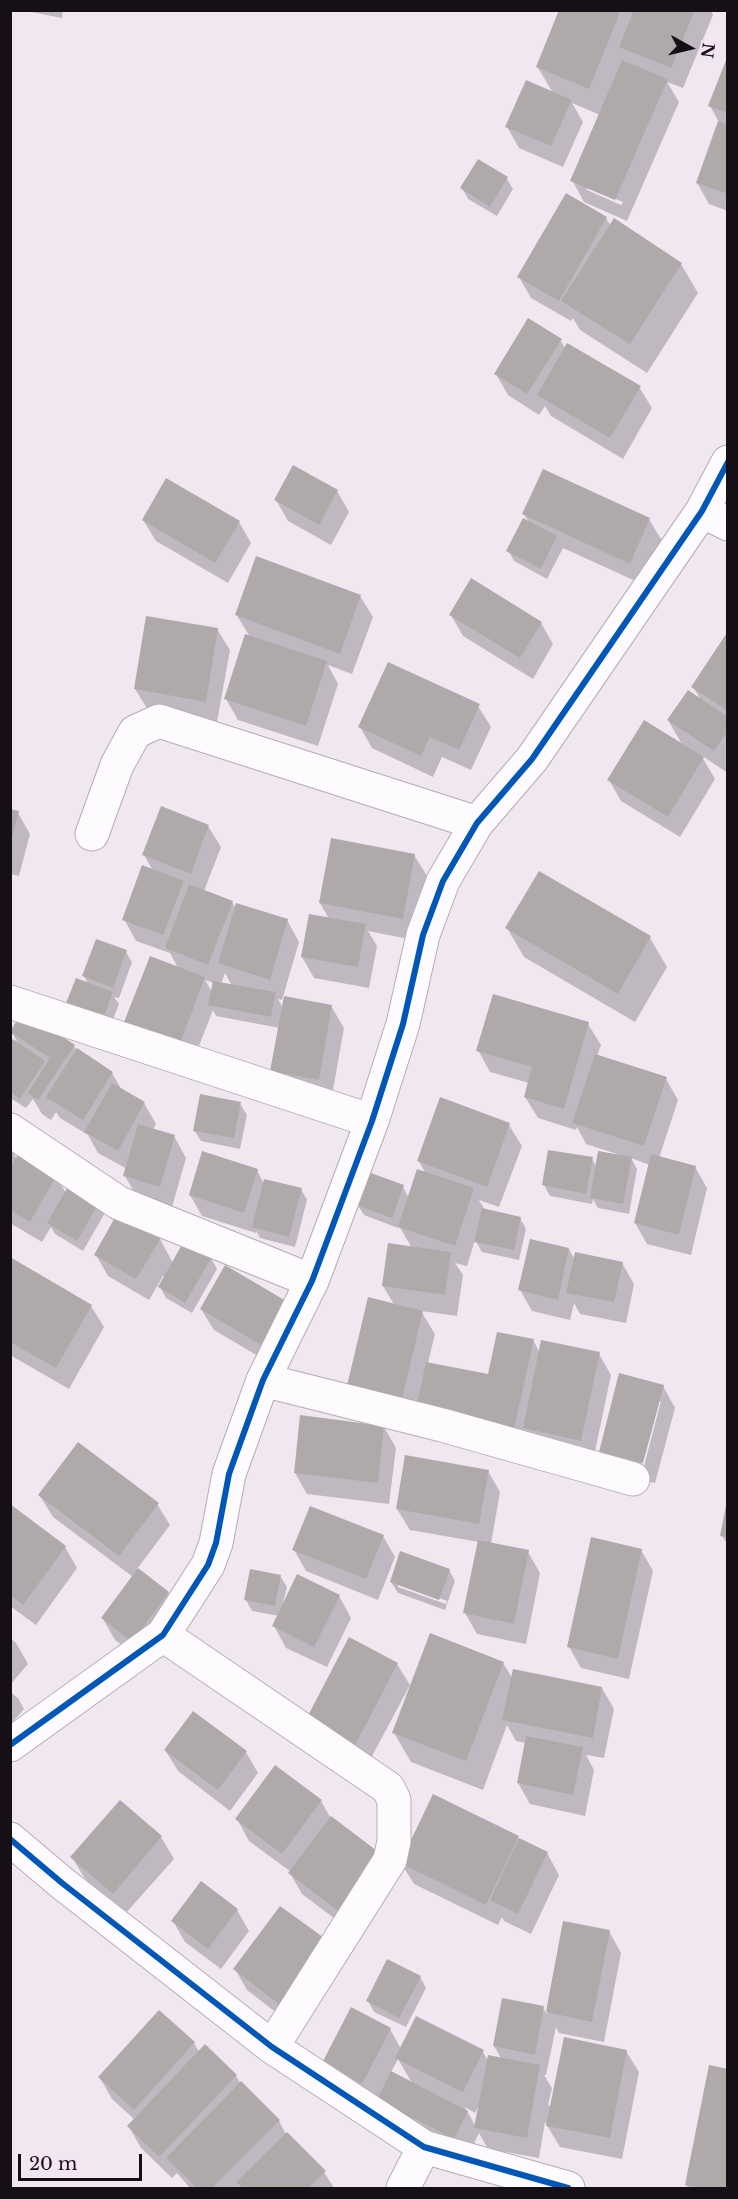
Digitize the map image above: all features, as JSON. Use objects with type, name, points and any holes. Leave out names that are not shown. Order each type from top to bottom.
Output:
[{"type":"street","points":[[10,1745],[163,1635],[208,1565],[216,1543],[229,1474],[263,1380],[312,1281],[372,1121],[403,1024],[423,934],[443,881],[477,823],[532,759],[715,518],[728,462]]},
{"type":"street","points":[[92,834],[117,765],[135,732],[159,721],[477,823]]},
{"type":"street","points":[[10,1002],[372,1121]]},
{"type":"street","points":[[10,1130],[119,1203],[312,1281]]},
{"type":"street","points":[[263,1380],[442,1425],[633,1479]]},
{"type":"street","points":[[163,1635],[388,1788],[394,1800],[394,1841],[390,1860],[272,2047]]},
{"type":"street","points":[[10,1839],[62,1883],[272,2047],[424,2147],[568,2188]]},
{"type":"street","points":[[403,2188],[424,2147]]},
{"type":"building","points":[[559,10],[621,10],[589,89],[536,67]]},
{"type":"building","points":[[634,10],[695,10],[671,68],[619,47]]},
{"type":"building","points":[[728,55],[728,113],[708,106]]},
{"type":"building","points":[[622,60],[668,79],[615,200],[570,181]]},
{"type":"building","points":[[526,80],[572,100],[551,146],[505,127]]},
{"type":"building","points":[[718,121],[728,124],[728,194],[696,183]]},
{"type":"building","points":[[478,159],[508,177],[490,207],[460,188]]},
{"type":"building","points":[[566,193],[607,217],[559,301],[517,277]]},
{"type":"building","points":[[614,218],[682,263],[630,344],[561,301]]},
{"type":"building","points":[[528,318],[562,339],[527,394],[494,374]]},
{"type":"building","points":[[567,343],[641,386],[610,438],[537,395]]},
{"type":"building","points":[[293,465],[338,490],[319,525],[274,500]]},
{"type":"building","points":[[543,469],[650,518],[630,564],[522,514]]},
{"type":"building","points":[[166,478],[240,521],[215,563],[142,520]]},
{"type":"building","points":[[523,518],[557,536],[541,569],[506,551]]},
{"type":"building","points":[[256,556],[361,595],[340,654],[235,615]]},
{"type":"building","points":[[471,578],[542,622],[520,658],[449,615]]},
{"type":"building","points":[[146,616],[218,628],[206,702],[134,689]]},
{"type":"building","points":[[728,631],[728,711],[691,687]]},
{"type":"building","points":[[245,634],[327,661],[306,726],[224,699]]},
{"type":"building","points":[[388,662],[480,704],[459,750],[430,737],[421,756],[358,727]]},
{"type":"building","points":[[688,690],[728,717],[728,731],[714,751],[667,720]]},
{"type":"building","points":[[644,720],[704,757],[668,817],[607,780]]},
{"type":"building","points":[[161,806],[209,825],[191,874],[142,855]]},
{"type":"building","points":[[10,809],[19,811],[11,841],[10,841]]},
{"type":"building","points":[[331,838],[415,854],[403,919],[319,903]]},
{"type":"building","points":[[142,865],[184,881],[163,935],[122,920]]},
{"type":"building","points":[[539,871],[651,936],[618,994],[505,928]]},
{"type":"building","points":[[189,884],[233,901],[208,965],[165,948]]},
{"type":"building","points":[[236,903],[288,919],[270,980],[218,963]]},
{"type":"building","points":[[309,914],[366,924],[358,967],[301,957]]},
{"type":"building","points":[[96,939],[127,950],[113,988],[82,976]]},
{"type":"building","points":[[150,956],[205,977],[180,1044],[124,1022]]},
{"type":"building","points":[[76,978],[113,992],[100,1027],[62,1013]]},
{"type":"building","points":[[213,981],[276,992],[271,1017],[208,1005]]},
{"type":"building","points":[[493,994],[589,1022],[564,1109],[524,1097],[532,1067],[476,1051]]},
{"type":"building","points":[[284,996],[332,1005],[319,1080],[270,1071]]},
{"type":"building","points":[[23,1010],[75,1045],[38,1100],[28,1093],[50,1058],[10,1032]]},
{"type":"building","points":[[13,1039],[45,1061],[20,1099],[10,1092],[10,1043]]},
{"type":"building","points":[[77,1048],[113,1072],[83,1120],[46,1097]]},
{"type":"building","points":[[595,1054],[667,1077],[644,1146],[572,1123]]},
{"type":"building","points":[[112,1083],[145,1102],[118,1151],[84,1132]]},
{"type":"building","points":[[200,1094],[241,1102],[234,1138],[193,1131]]},
{"type":"building","points":[[440,1097],[510,1123],[487,1187],[417,1161]]},
{"type":"building","points":[[138,1124],[175,1135],[160,1187],[123,1176]]},
{"type":"building","points":[[548,1150],[593,1157],[586,1194],[542,1185]]},
{"type":"building","points":[[202,1151],[258,1169],[244,1213],[189,1195]]},
{"type":"building","points":[[598,1151],[632,1157],[623,1204],[590,1198]]},
{"type":"building","points":[[19,1153],[57,1175],[30,1222],[10,1210],[10,1168]]},
{"type":"building","points":[[651,1154],[696,1166],[679,1235],[634,1223]]},
{"type":"building","points":[[417,1169],[474,1188],[455,1246],[398,1227]]},
{"type":"building","points":[[368,1172],[404,1185],[392,1218],[356,1205]]},
{"type":"building","points":[[264,1179],[302,1188],[289,1237],[252,1227]]},
{"type":"building","points":[[70,1183],[100,1201],[77,1241],[47,1223]]},
{"type":"building","points":[[482,1208],[521,1217],[514,1250],[474,1242]]},
{"type":"building","points":[[118,1212],[161,1238],[136,1279],[94,1255]]},
{"type":"building","points":[[530,1239],[569,1248],[558,1300],[518,1290]]},
{"type":"building","points":[[184,1241],[212,1257],[185,1303],[158,1287]]},
{"type":"building","points":[[388,1243],[451,1252],[445,1295],[382,1286]]},
{"type":"building","points":[[575,1252],[623,1262],[614,1302],[566,1293]]},
{"type":"building","points":[[10,1257],[92,1305],[56,1368],[10,1342]]},
{"type":"building","points":[[225,1265],[286,1301],[261,1345],[200,1309]]},
{"type":"building","points":[[368,1297],[423,1311],[401,1403],[346,1390]]},
{"type":"building","points":[[497,1332],[534,1339],[513,1434],[415,1413],[426,1362],[488,1374]]},
{"type":"building","points":[[541,1340],[600,1352],[581,1441],[523,1428]]},
{"type":"building","points":[[619,1373],[664,1385],[643,1463],[599,1452]]},
{"type":"building","points":[[300,1415],[384,1426],[378,1483],[294,1473]]},
{"type":"building","points":[[78,1442],[159,1503],[119,1556],[38,1495]]},
{"type":"building","points":[[405,1455],[489,1470],[479,1524],[396,1509]]},
{"type":"building","points":[[10,1504],[66,1546],[23,1605],[10,1595]]},
{"type":"building","points":[[726,1505],[728,1505],[728,1537],[720,1536]]},
{"type":"building","points":[[310,1506],[384,1535],[366,1579],[292,1550]]},
{"type":"building","points":[[591,1537],[642,1549],[618,1659],[567,1647]]},
{"type":"building","points":[[478,1540],[529,1550],[514,1624],[463,1613]]},
{"type":"building","points":[[400,1551],[450,1569],[439,1600],[390,1582]]},
{"type":"building","points":[[138,1568],[169,1592],[132,1642],[101,1618]]},
{"type":"building","points":[[250,1569],[281,1575],[275,1606],[244,1600]]},
{"type":"building","points":[[297,1574],[340,1595],[314,1647],[272,1626]]},
{"type":"building","points":[[430,1633],[504,1662],[466,1761],[392,1733]]},
{"type":"building","points":[[349,1637],[398,1663],[351,1753],[302,1727]]},
{"type":"building","points":[[513,1669],[602,1687],[593,1738],[502,1720]]},
{"type":"building","points":[[193,1711],[247,1751],[218,1790],[164,1750]]},
{"type":"building","points":[[526,1736],[583,1747],[573,1795],[517,1783]]},
{"type":"building","points":[[275,1765],[322,1800],[282,1854],[235,1819]]},
{"type":"building","points":[[433,1794],[519,1836],[486,1905],[400,1863]]},
{"type":"building","points":[[120,1800],[162,1836],[113,1894],[70,1857]]},
{"type":"building","points":[[331,1816],[385,1857],[342,1914],[288,1873]]},
{"type":"building","points":[[519,1838],[548,1852],[518,1914],[490,1900]]},
{"type":"building","points":[[201,1881],[238,1909],[208,1949],[171,1921]]},
{"type":"building","points":[[280,1906],[327,1940],[279,2004],[233,1969]]},
{"type":"building","points":[[563,1921],[610,1930],[592,2022],[546,2012]]},
{"type":"building","points":[[387,1959],[421,1976],[399,2018],[366,2001]]},
{"type":"building","points":[[502,1998],[544,2006],[535,2055],[493,2046]]},
{"type":"building","points":[[351,2007],[391,2028],[362,2084],[322,2063]]},
{"type":"building","points":[[159,2010],[195,2042],[134,2110],[98,2077]]},
{"type":"building","points":[[416,2016],[484,2050],[463,2092],[395,2058]]},
{"type":"building","points":[[564,2037],[627,2050],[610,2138],[546,2126]]},
{"type":"building","points":[[205,2044],[237,2075],[159,2157],[127,2126]]},
{"type":"building","points":[[488,2055],[540,2065],[527,2138],[474,2128]]},
{"type":"building","points":[[709,2065],[728,2069],[728,2188],[702,2188],[685,2185]]},
{"type":"building","points":[[391,2071],[468,2111],[454,2139],[377,2100]]},
{"type":"building","points":[[241,2081],[280,2120],[212,2188],[197,2188],[166,2158]]},
{"type":"building","points":[[287,2132],[326,2171],[308,2188],[243,2188],[236,2182]]},
{"type":"cycle path","points":[[10,1745],[163,1635],[208,1565],[216,1543],[229,1474],[263,1380],[312,1281],[372,1121],[403,1024],[423,935],[443,881],[477,823],[532,759],[702,511],[728,462]]},
{"type":"cycle path","points":[[10,1839],[62,1883],[272,2047],[424,2147],[568,2188]]}]
